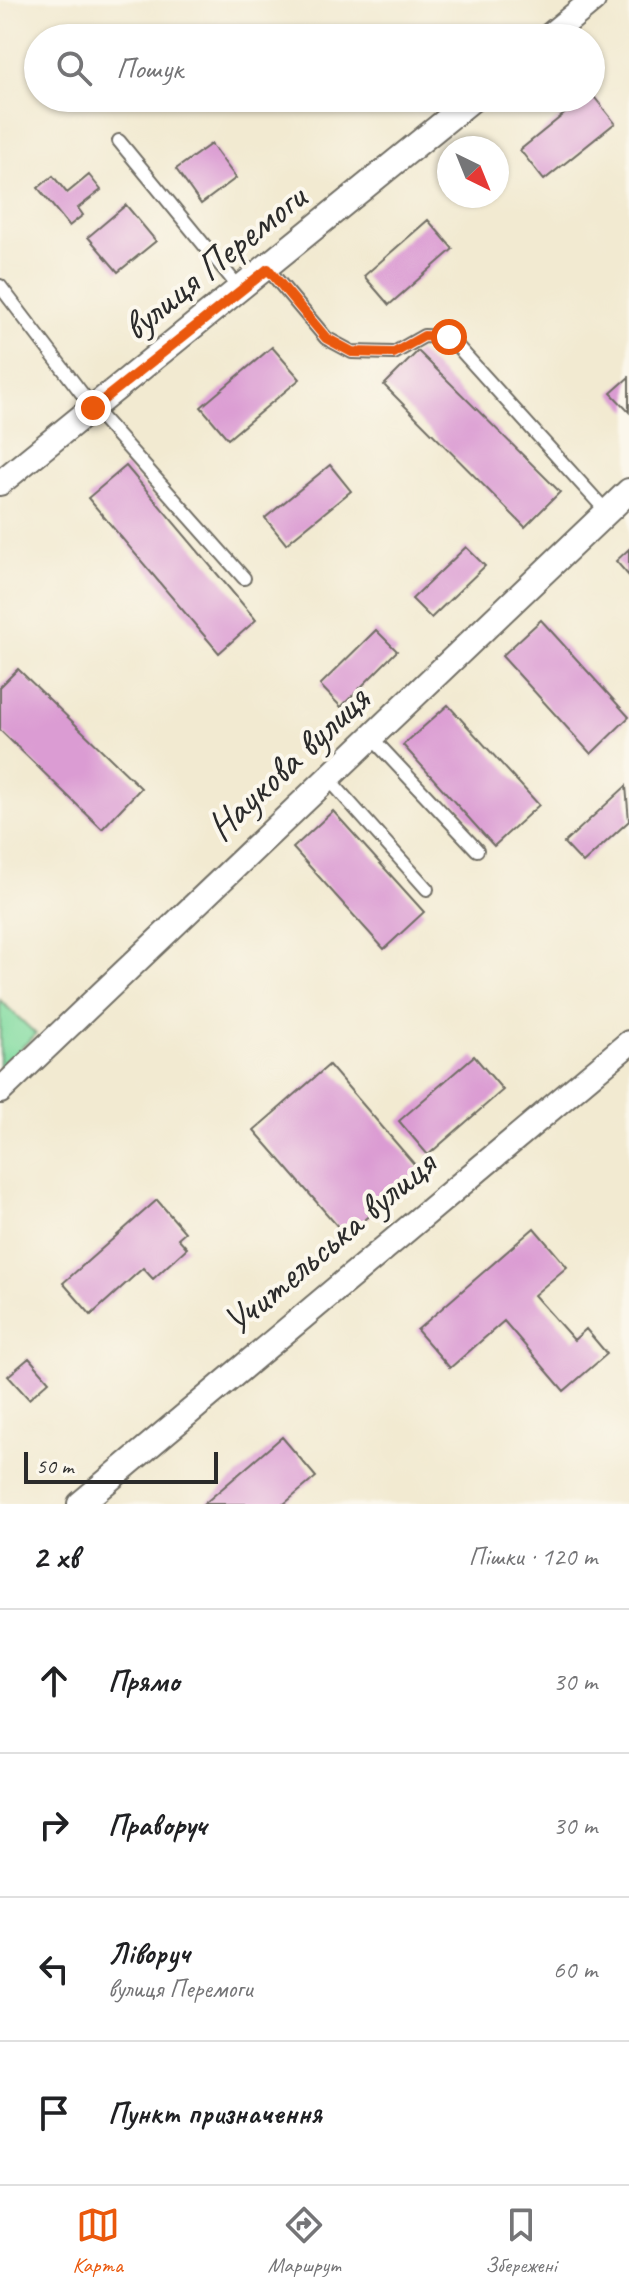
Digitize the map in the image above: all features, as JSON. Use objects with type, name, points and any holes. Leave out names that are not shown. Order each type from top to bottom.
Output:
[{"type":"street","points":[[564,24],[593,0]]},
{"type":"street","name":"вулиця Перемоги","points":[[0,483],[268,269],[457,112]]},
{"type":"street","name":"Наукова вулиця","points":[[0,1091],[629,491]]},
{"type":"street","name":"Учительська вулиця","points":[[80,1504],[629,1043]]},
{"type":"lane","points":[[119,141],[241,290]]},
{"type":"lane","points":[[268,269],[326,338],[352,352],[394,353],[424,336],[449,337],[607,512]]},
{"type":"lane","points":[[0,286],[93,408],[244,578]]},
{"type":"lane","points":[[371,737],[477,850]]},
{"type":"lane","points":[[327,777],[427,889]]},
{"type":"green space","points":[[0,1000],[36,1034],[0,1068]]},
{"type":"building","points":[[605,110],[615,123],[544,180],[520,150],[567,112]]},
{"type":"building","points":[[211,144],[236,178],[201,204],[176,169]]},
{"type":"building","points":[[89,175],[101,190],[78,208],[83,215],[69,226],[38,188],[53,176],[67,193]]},
{"type":"building","points":[[126,205],[156,241],[118,272],[88,237]]},
{"type":"building","points":[[428,220],[453,249],[389,305],[364,276]]},
{"type":"building","points":[[272,347],[300,379],[228,439],[201,407]]},
{"type":"building","points":[[418,351],[560,492],[525,527],[384,385]]},
{"type":"building","points":[[629,377],[629,412],[611,393]]},
{"type":"building","points":[[330,465],[351,491],[286,544],[265,518]]},
{"type":"building","points":[[126,466],[256,620],[219,653],[88,498]]},
{"type":"building","points":[[466,547],[485,566],[431,618],[412,599]]},
{"type":"building","points":[[629,549],[629,576],[616,561]]},
{"type":"building","points":[[541,620],[629,717],[591,754],[502,656]]},
{"type":"building","points":[[376,630],[397,651],[341,707],[320,685]]},
{"type":"building","points":[[18,669],[141,788],[102,829],[0,730],[0,687]]},
{"type":"building","points":[[448,705],[539,805],[494,846],[403,745]]},
{"type":"building","points":[[626,786],[629,821],[583,863],[564,843]]},
{"type":"building","points":[[333,811],[424,912],[384,949],[293,848]]},
{"type":"building","points":[[474,1056],[503,1090],[428,1155],[399,1121]]},
{"type":"building","points":[[329,1065],[421,1172],[346,1236],[254,1130]]},
{"type":"building","points":[[157,1200],[185,1232],[178,1238],[187,1248],[153,1279],[143,1268],[91,1315],[63,1283]]},
{"type":"building","points":[[534,1228],[567,1267],[534,1295],[574,1340],[586,1329],[607,1354],[564,1391],[504,1321],[450,1368],[417,1330]]},
{"type":"building","points":[[29,1358],[49,1381],[29,1399],[8,1376]]},
{"type":"building","points":[[282,1437],[316,1477],[284,1504],[204,1504]]},
{"type":"route","points":[[93,408],[268,269],[326,338],[352,352],[394,353],[424,336],[449,337]]}]
